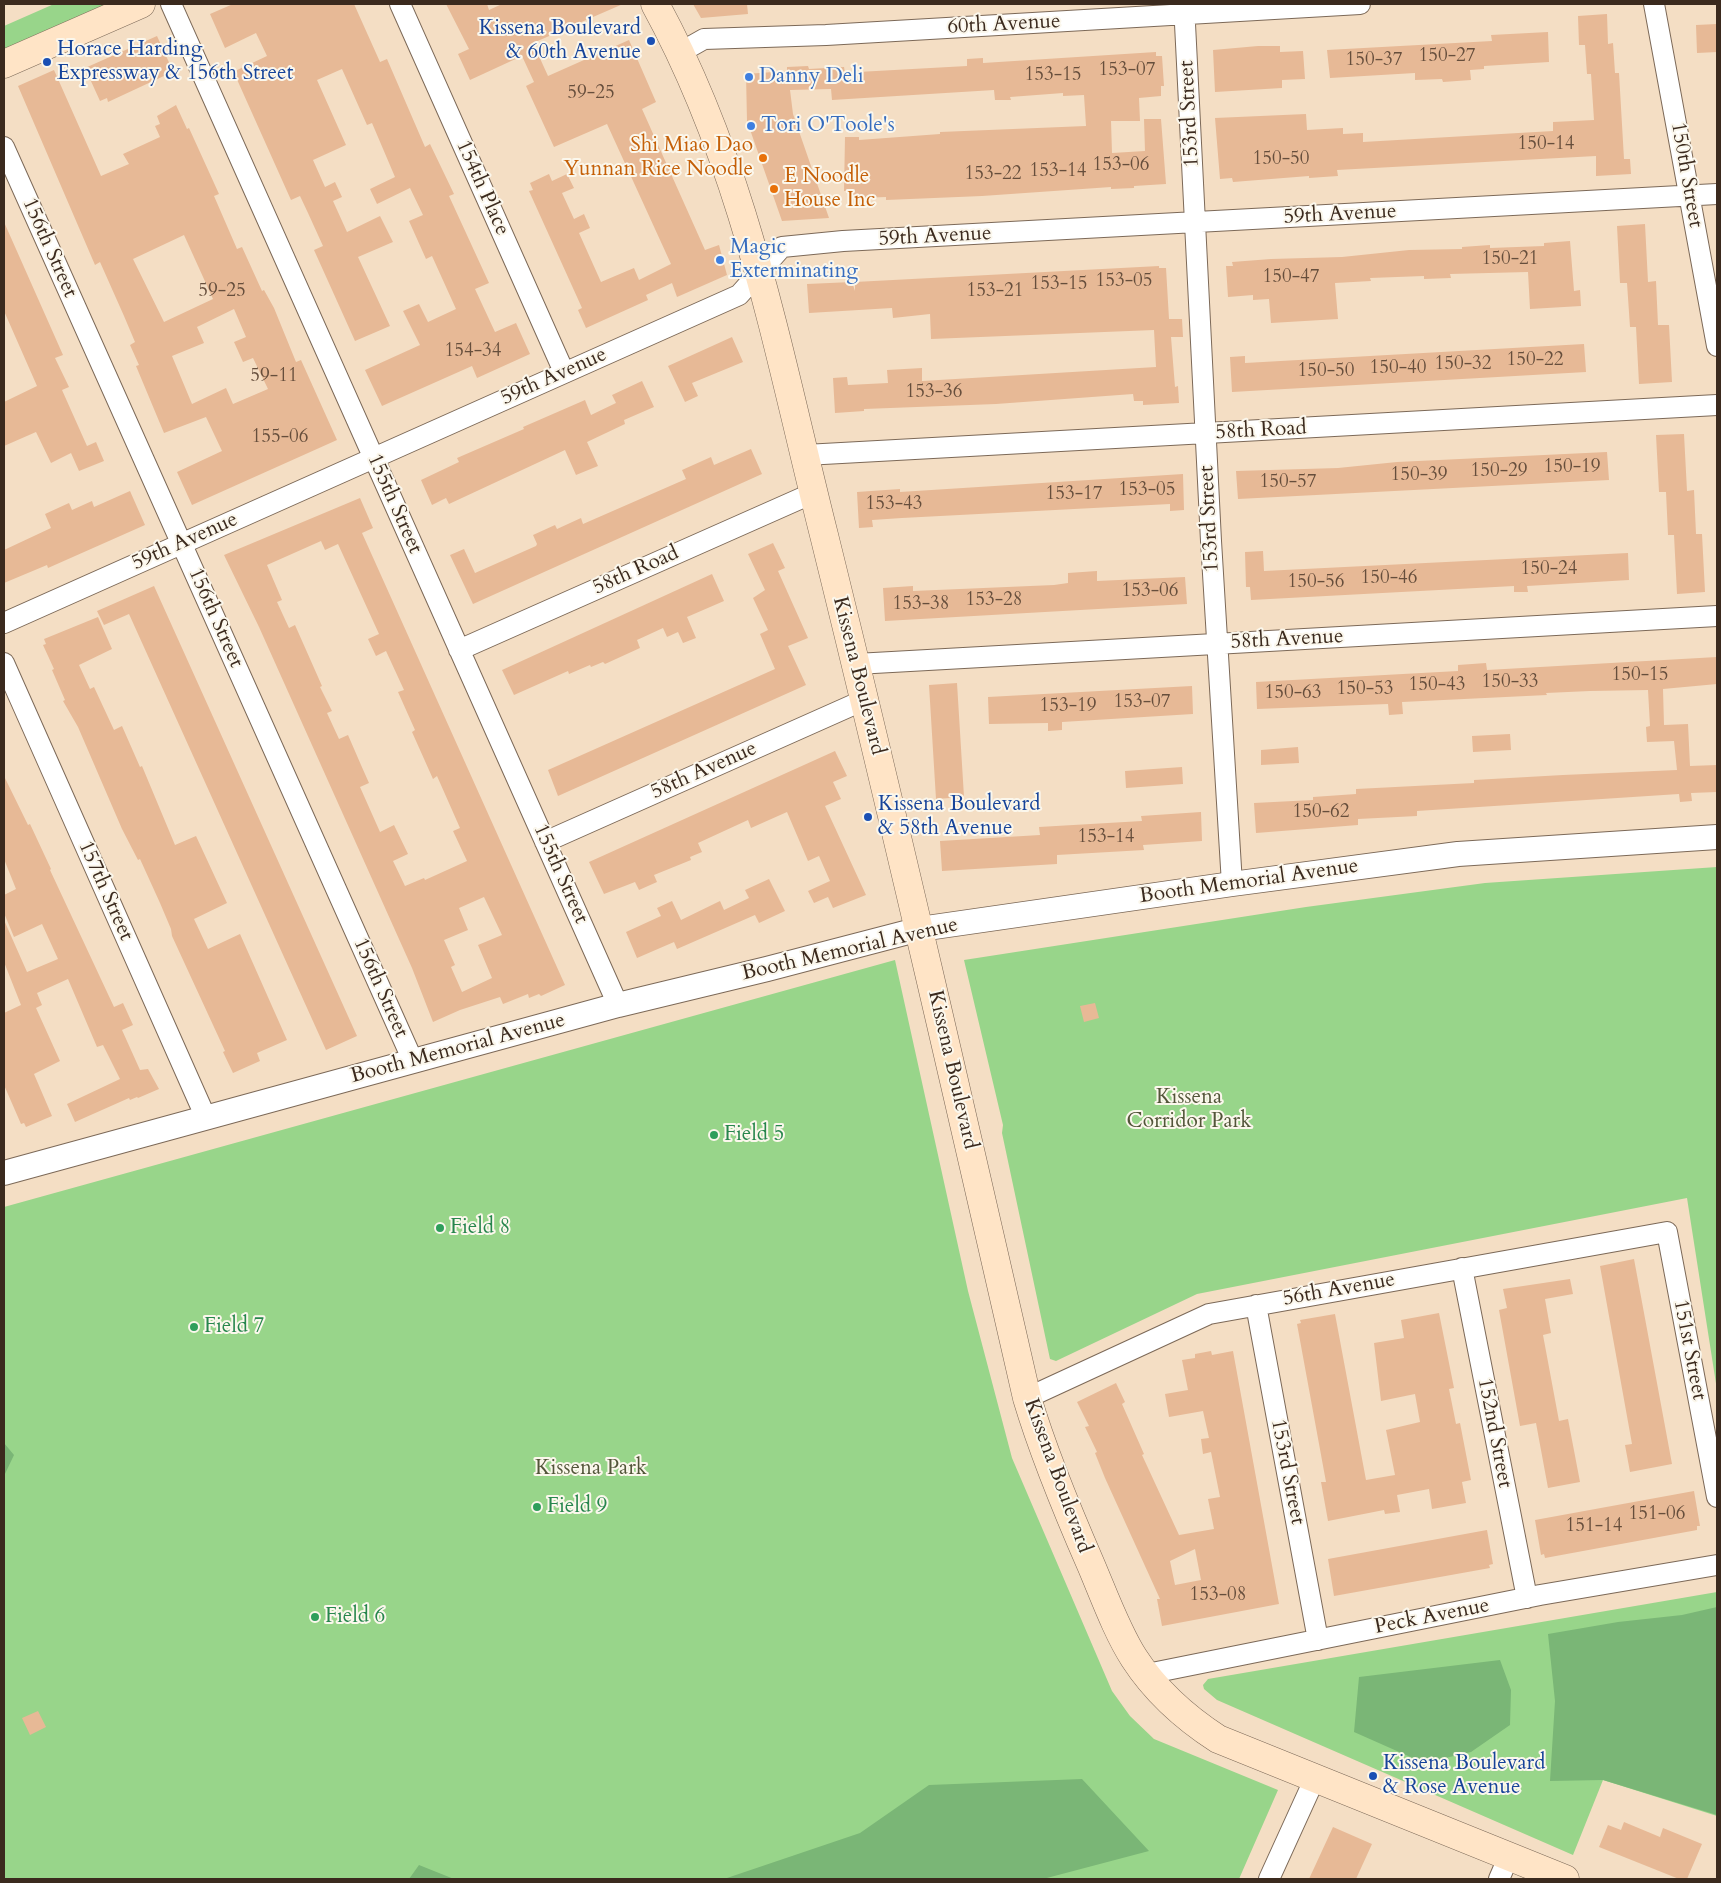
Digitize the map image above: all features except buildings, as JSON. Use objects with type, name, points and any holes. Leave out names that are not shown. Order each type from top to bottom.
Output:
[{"type":"main road","points":[[4,64],[141,4]]},
{"type":"main road","name":"Kissena Boulevard","points":[[654,4],[681,52],[725,160],[759,274],[920,929],[1027,1398],[1040,1441],[1103,1595],[1133,1657],[1176,1709],[1218,1739],[1314,1778],[1504,1868],[1565,1879]]},
{"type":"street","name":"155th Street","points":[[171,4],[618,1005]]},
{"type":"street","name":"154th Place","points":[[400,4],[564,372]]},
{"type":"street","name":"60th Avenue","points":[[681,52],[704,39],[826,35],[1184,9],[1360,4]]},
{"type":"street","name":"150th Street","points":[[1654,4],[1717,346]]},
{"type":"street","name":"153rd Street","points":[[1184,9],[1232,884]]},
{"type":"street","name":"156th Street","points":[[4,148],[413,1061]]},
{"type":"street","name":"59th Avenue","points":[[4,623],[739,295],[782,247],[843,241],[1717,194]]},
{"type":"street","name":"58th Road","points":[[805,455],[1717,406]]},
{"type":"street","name":"58th Road","points":[[459,650],[813,493]]},
{"type":"street","name":"58th Avenue","points":[[856,664],[1717,616]]},
{"type":"street","name":"157th Street","points":[[4,663],[206,1118]]},
{"type":"street","name":"58th Avenue","points":[[545,842],[864,700]]},
{"type":"street","name":"Booth Memorial Avenue","points":[[4,1173],[618,1005],[920,929],[1458,854],[1717,837]]},
{"type":"street","name":"56th Avenue","points":[[1027,1398],[1209,1314],[1667,1232]]},
{"type":"street","name":"151st Street","points":[[1667,1232],[1717,1497]]},
{"type":"street","name":"152nd Street","points":[[1462,1268],[1527,1598]]},
{"type":"street","name":"153rd Street","points":[[1256,1305],[1318,1640]]},
{"type":"street","name":"Peck Avenue","points":[[1147,1674],[1527,1598],[1717,1565]]},
{"type":"street","points":[[1269,1879],[1314,1778]]},
{"type":"green space","points":[[54,4],[107,4],[4,50],[4,26]]},
{"type":"green space","name":"Kissena Corridor Park","points":[[1717,867],[1717,1390],[1687,1198],[1197,1294],[1056,1361],[1050,1359],[1002,1133],[1003,1125],[964,960],[1306,907],[1485,883]]},
{"type":"green space","name":"Kissena Park","points":[[895,960],[968,1291],[1012,1458],[1112,1691],[1130,1716],[1154,1739],[1278,1790],[1239,1879],[4,1879],[4,1207]]},
{"type":"green space","points":[[4,1443],[14,1455],[4,1476]]},
{"type":"green space","points":[[1717,1592],[1717,1816],[1603,1780],[1573,1855],[1217,1700],[1204,1689],[1203,1685],[1208,1679]]},
{"type":"green space","points":[[1717,1607],[1717,1815],[1603,1780],[1550,1781],[1555,1701],[1548,1634],[1618,1622],[1682,1615]]},
{"type":"green space","points":[[1500,1660],[1511,1690],[1510,1725],[1471,1752],[1424,1763],[1354,1732],[1359,1677]]},
{"type":"green space","points":[[1082,1779],[1149,1851],[1043,1879],[724,1879],[860,1833],[929,1785]]},
{"type":"green space","points":[[419,1865],[454,1879],[409,1879]]},
{"type":"place","name":"Kissena Boulevard & 60th Avenue","points":[[651,41]]},
{"type":"place","name":"Horace Harding Expressway & 156th Street","points":[[47,62]]},
{"type":"place","name":"Danny Deli","points":[[749,77]]},
{"type":"place","name":"Tori O'Toole's","points":[[751,126]]},
{"type":"place","name":"Shi Miao Dao Yunnan Rice Noodle","points":[[763,158]]},
{"type":"place","name":"E Noodle House Inc","points":[[774,189]]},
{"type":"place","name":"Magic Exterminating","points":[[720,260]]},
{"type":"place","name":"Kissena Boulevard & 58th Avenue","points":[[868,817]]},
{"type":"place","name":"Field 5","points":[[714,1135]]},
{"type":"place","name":"Field 8","points":[[440,1228]]},
{"type":"place","name":"Field 7","points":[[194,1327]]},
{"type":"place","name":"Field 9","points":[[537,1507]]},
{"type":"place","name":"Field 6","points":[[315,1617]]},
{"type":"place","name":"Kissena Boulevard & Rose Avenue","points":[[1373,1776]]}]
